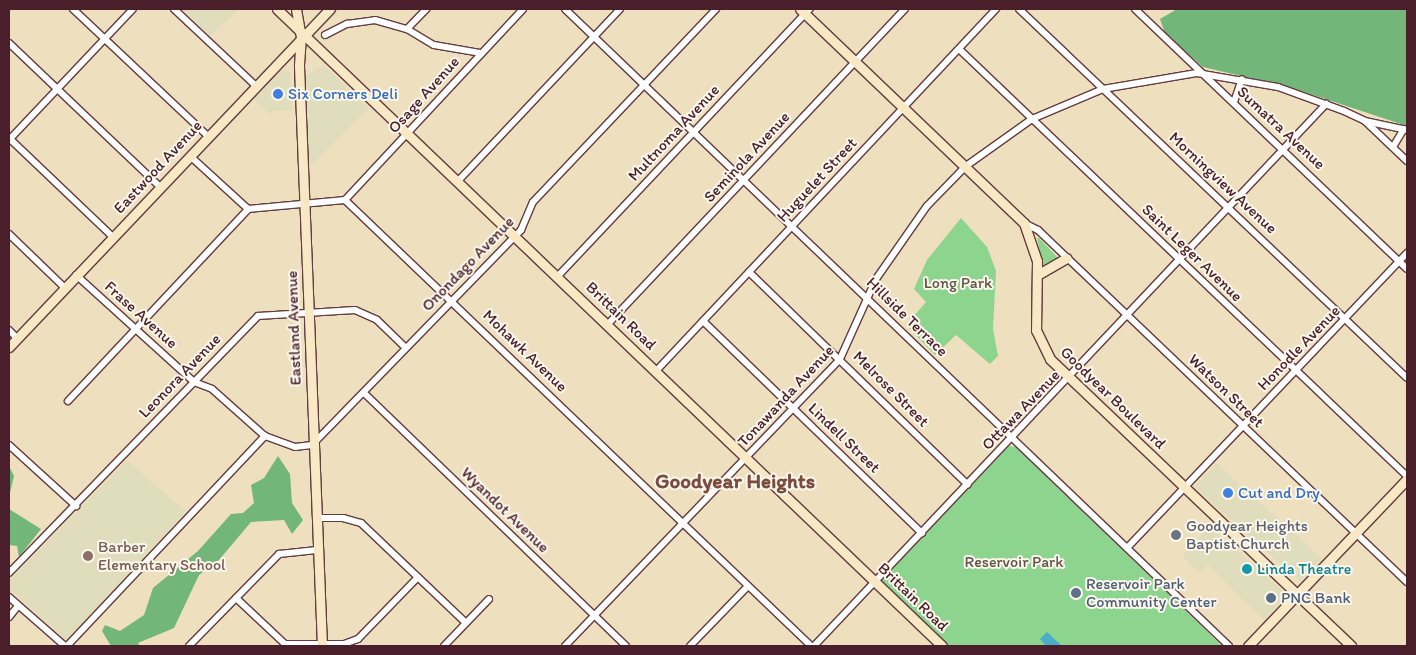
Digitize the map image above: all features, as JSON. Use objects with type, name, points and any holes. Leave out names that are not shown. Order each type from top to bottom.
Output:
[{"type":"street","points":[[73,9],[208,136]]},
{"type":"street","points":[[113,237],[9,139],[133,9]]},
{"type":"street","points":[[174,9],[256,86]]},
{"type":"street","name":"Brittain Road","points":[[277,9],[301,36],[558,276],[941,646]]},
{"type":"street","name":"Eastland Avenue","points":[[296,9],[301,36],[312,445],[322,646]]},
{"type":"street","name":"Eastwood Avenue","points":[[9,347],[301,36],[330,9]]},
{"type":"street","points":[[406,29],[426,9]]},
{"type":"street","name":"Osage Avenue","points":[[345,200],[523,9]]},
{"type":"street","name":"Hillside Terrace","points":[[565,9],[1229,646]]},
{"type":"street","points":[[458,182],[620,9]]},
{"type":"street","name":"Onondago Avenue","points":[[312,445],[515,236],[533,202],[716,9]]},
{"type":"street","name":"Seminola Avenue","points":[[608,324],[905,9]]},
{"type":"street","name":"Huguelet Street","points":[[656,370],[996,9]]},
{"type":"street","name":"Morningview Avenue","points":[[1019,9],[1407,378]]},
{"type":"street","name":"Sumatra Avenue","points":[[1135,9],[1197,73],[1234,102],[1407,269]]},
{"type":"street","name":"Goodyear Boulevard","points":[[806,10],[856,62],[1024,223],[1035,250],[1037,274],[1036,330],[1050,359],[1351,646]]},
{"type":"street","name":"Multnoma Avenue","points":[[558,276],[806,10]]},
{"type":"street","points":[[324,36],[365,20],[406,29],[434,45],[481,53]]},
{"type":"street","points":[[9,43],[160,187]]},
{"type":"street","name":"Saint Leger Avenue","points":[[959,49],[1407,477]]},
{"type":"street","name":"Tonawanda Avenue","points":[[565,646],[840,359],[868,298],[916,220],[966,166],[1032,119],[1103,89],[1197,73],[1242,79],[1326,104],[1365,121],[1407,161]]},
{"type":"street","points":[[1234,102],[1242,79]]},
{"type":"street","name":"Ottawa Avenue","points":[[813,646],[876,583],[1129,317],[1285,152],[1326,104]]},
{"type":"street","points":[[1365,121],[1406,129],[1393,147]]},
{"type":"street","points":[[190,156],[248,209]]},
{"type":"street","points":[[68,401],[248,209],[305,202],[345,200]]},
{"type":"street","name":"Mohawk Avenue","points":[[345,200],[813,646]]},
{"type":"street","name":"Watson Street","points":[[1024,223],[1067,258],[1407,582]]},
{"type":"street","points":[[9,234],[65,288]]},
{"type":"street","name":"Honodle Avenue","points":[[1127,548],[1407,254]]},
{"type":"street","points":[[1037,274],[1067,258]]},
{"type":"street","name":"Melrose Street","points":[[749,272],[968,485]]},
{"type":"street","name":"Frase Avenue","points":[[76,275],[194,382],[212,388],[266,436],[295,447],[312,445]]},
{"type":"street","name":"Leonora Avenue","points":[[9,572],[76,506],[258,316],[308,312],[361,312],[377,320],[406,348]]},
{"type":"street","name":"Lindell Street","points":[[703,322],[922,533]]},
{"type":"street","points":[[9,330],[17,338]]},
{"type":"street","name":"Wyandot Avenue","points":[[364,393],[626,646]]},
{"type":"street","points":[[9,597],[66,646],[266,436]]},
{"type":"street","points":[[9,445],[76,506]]},
{"type":"street","points":[[1248,646],[1407,477]]},
{"type":"street","points":[[317,518],[342,518],[361,523],[466,623]]},
{"type":"street","points":[[190,646],[279,554],[317,550]]},
{"type":"street","points":[[236,598],[285,644],[322,646],[358,639],[418,577]]},
{"type":"street","points":[[690,646],[748,586]]},
{"type":"street","points":[[444,646],[489,599]]},
{"type":"street","points":[[9,617],[18,606]]},
{"type":"shaded area","points":[[182,9],[239,9],[210,36]]},
{"type":"shaded area","points":[[323,65],[369,108],[309,168],[306,76]]},
{"type":"shaded area","points":[[281,71],[290,72],[292,110],[272,111],[270,115],[254,99]]},
{"type":"shaded area","name":"Barber Elementary School","points":[[127,460],[186,512],[66,640],[9,589],[9,581]]},
{"type":"shaded area","points":[[1216,463],[1322,558],[1300,582],[1195,487]]},
{"type":"shaded area","points":[[1210,526],[1287,595],[1264,620],[1208,565],[1200,573],[1182,556]]},
{"type":"green space","points":[[1177,9],[1407,9],[1407,126],[1292,88],[1203,67],[1165,33],[1160,19]]},
{"type":"green space","name":"Long Park","points":[[961,218],[987,247],[996,271],[993,329],[998,356],[990,364],[956,335],[935,355],[906,325],[926,302],[914,289],[927,260]]},
{"type":"green space","points":[[1037,238],[1039,238],[1059,259],[1043,266]]},
{"type":"green space","name":"Reservoir Park","points":[[1009,446],[1016,447],[1222,646],[947,646],[881,580]]},
{"type":"green space","points":[[278,456],[290,474],[292,503],[303,520],[292,534],[284,520],[251,522],[219,560],[199,575],[174,628],[138,643],[140,646],[111,646],[102,631],[105,625],[120,631],[144,615],[153,588],[198,551],[231,514],[243,513],[254,503],[251,485],[264,478]]},
{"type":"green space","points":[[9,466],[14,476],[9,497]]},
{"type":"green space","points":[[9,509],[41,529],[19,557],[17,546],[9,545]]},
{"type":"water","points":[[1047,632],[1060,646],[1046,646],[1040,639]]},
{"type":"place","name":"Six Corners Deli","points":[[278,94]]},
{"type":"place","name":"Cut and Dry","points":[[1228,493]]},
{"type":"place","name":"Goodyear Heights Baptist Church","points":[[1176,535]]},
{"type":"place","name":"Barber Elementary School","points":[[88,556]]},
{"type":"place","name":"Linda Theatre","points":[[1247,569]]},
{"type":"place","name":"Reservoir Park Community Center","points":[[1076,593]]},
{"type":"place","name":"PNC Bank","points":[[1271,598]]},
{"type":"district","name":"Goodyear Heights","points":[[735,481]]}]
